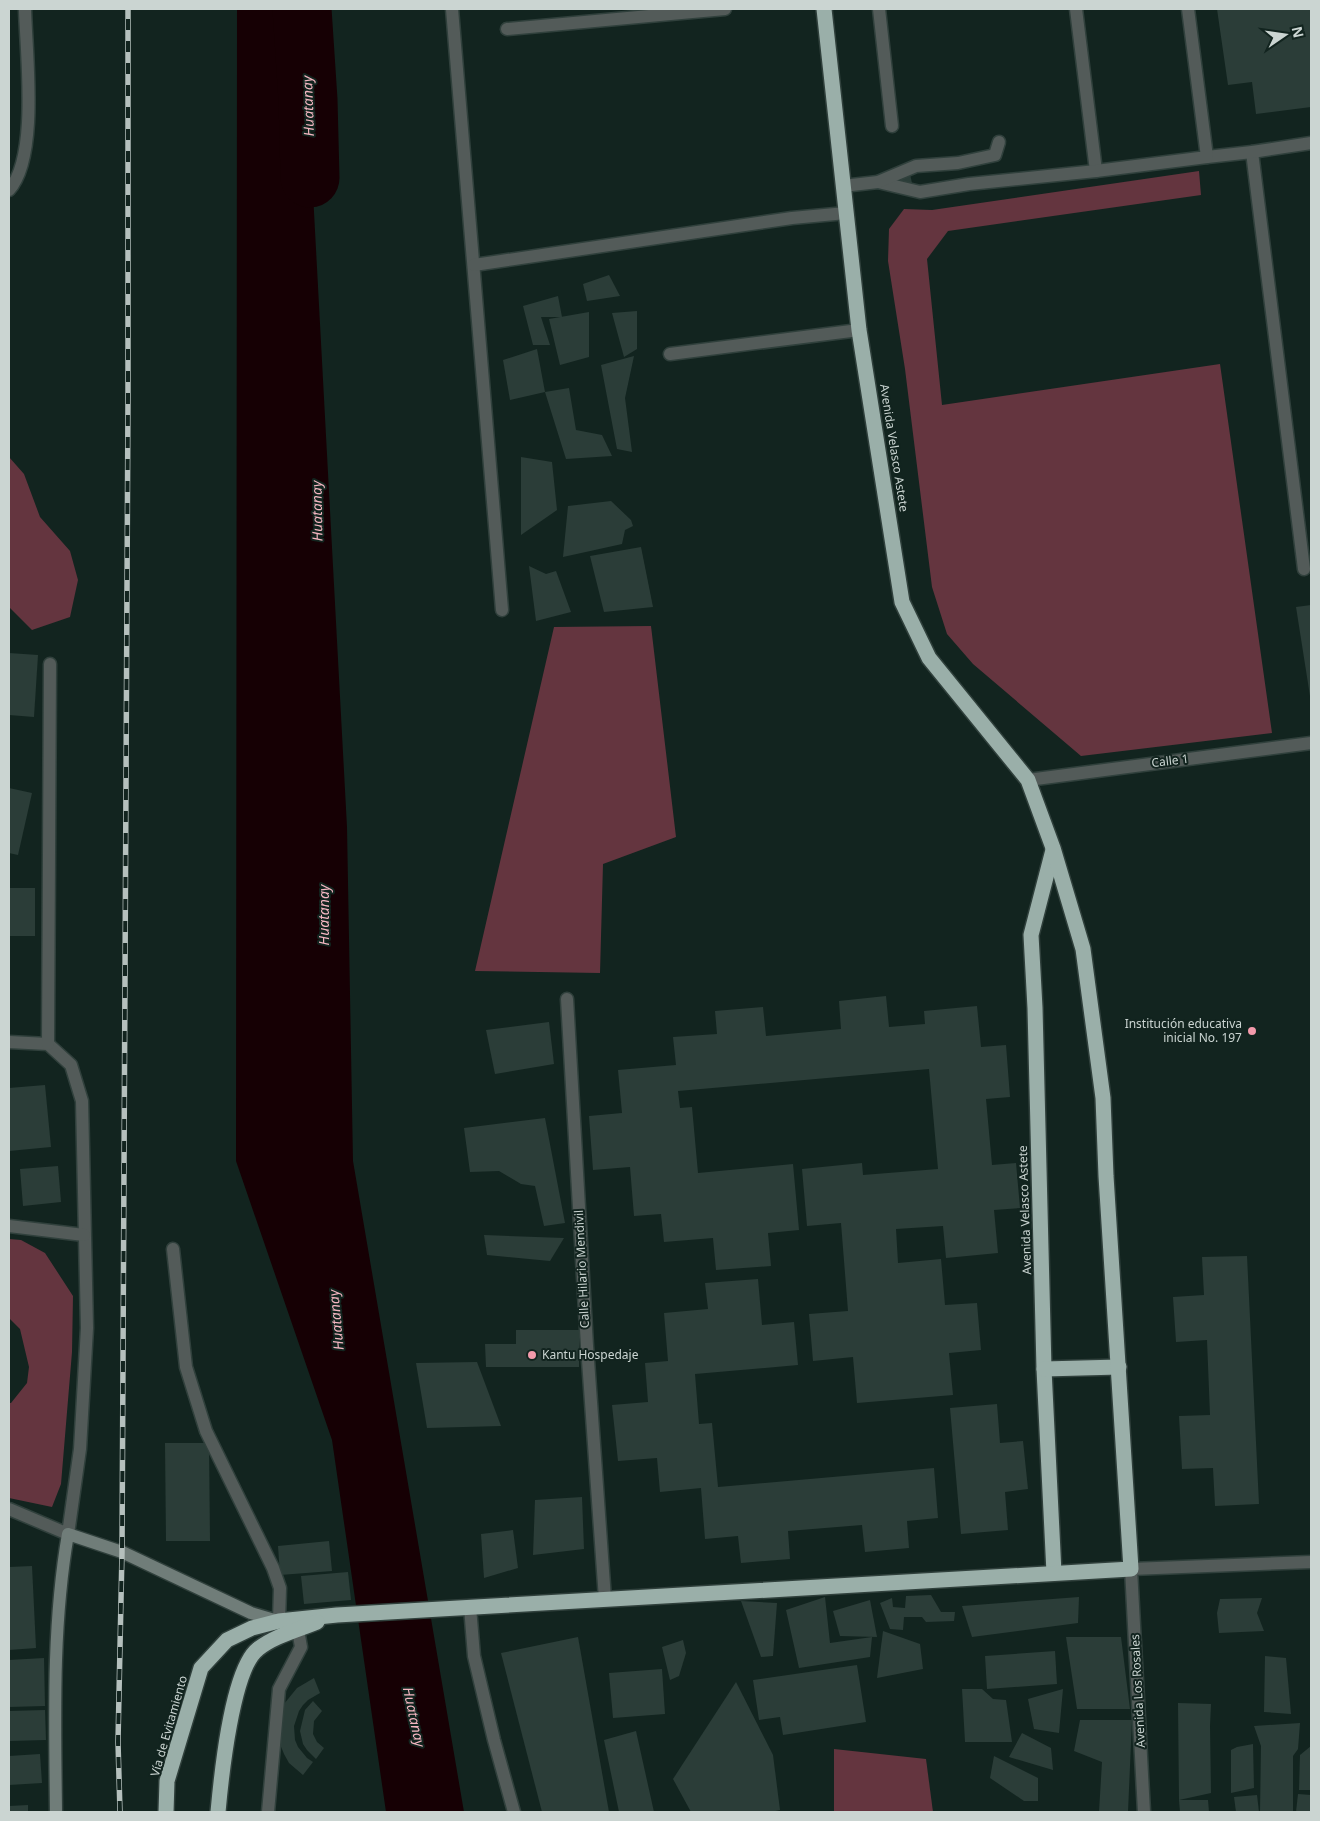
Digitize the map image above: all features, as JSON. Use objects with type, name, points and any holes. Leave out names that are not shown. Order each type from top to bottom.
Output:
[{"type":"highway","name":"Avenida Velasco Astete","points":[[824,9],[860,330],[902,602],[929,658],[1028,780],[1053,848],[1083,949],[1103,1098],[1106,1176],[1131,1569]]},
{"type":"highway","name":"Avenida Velasco Astete","points":[[1053,848],[1030,935],[1035,1027],[1044,1369],[1054,1573]]},
{"type":"highway","points":[[1044,1369],[1119,1367]]},
{"type":"highway","name":"Vía de Evitamiento","points":[[166,1812],[167,1781],[201,1668],[226,1640],[252,1628],[279,1621],[337,1615],[450,1608],[1131,1569]]},
{"type":"highway","points":[[218,1812],[229,1726],[245,1666],[256,1650],[275,1639],[337,1615]]},
{"type":"main road","points":[[56,1812],[55,1704],[58,1608],[61,1574],[68,1534],[122,1552],[251,1613],[279,1621],[298,1630]]},
{"type":"street","points":[[9,190],[16,182],[24,155],[29,116],[25,9]]},
{"type":"street","points":[[452,9],[502,610]]},
{"type":"street","points":[[507,28],[725,9]]},
{"type":"street","points":[[879,9],[892,126]]},
{"type":"street","points":[[1076,9],[1096,171]]},
{"type":"street","points":[[1188,9],[1207,157]]},
{"type":"street","points":[[843,186],[878,182],[916,166],[958,163],[995,155],[999,142]]},
{"type":"street","points":[[878,182],[920,192],[969,184],[1096,171],[1311,143]]},
{"type":"street","points":[[1252,152],[1304,569]]},
{"type":"street","points":[[474,265],[792,218],[846,213]]},
{"type":"street","points":[[670,354],[860,330]]},
{"type":"street","points":[[48,1044],[50,664]]},
{"type":"street","name":"Calle 1","points":[[1028,780],[1311,743]]},
{"type":"street","name":"Calle Hilario Mendivil","points":[[566,999],[587,1346],[606,1599]]},
{"type":"street","points":[[9,1042],[48,1044],[71,1065],[82,1100],[87,1328],[80,1448],[68,1534],[9,1509]]},
{"type":"street","points":[[9,1226],[84,1235]]},
{"type":"street","points":[[173,1249],[186,1367],[206,1431],[273,1568],[280,1588],[279,1621]]},
{"type":"street","points":[[1131,1569],[1311,1562]]},
{"type":"street","name":"Avenida Los Rosales","points":[[1131,1569],[1144,1812]]},
{"type":"street","points":[[470,1608],[474,1656],[514,1812]]},
{"type":"street","points":[[268,1812],[279,1689],[301,1647],[298,1630]]},
{"type":"shaded area","points":[[1199,171],[1201,195],[948,231],[927,259],[942,405],[1220,364],[1272,733],[1081,756],[973,664],[947,634],[932,587],[905,369],[888,261],[889,229],[904,209],[932,210]]},
{"type":"shaded area","points":[[9,457],[24,474],[40,517],[70,551],[78,580],[70,617],[32,630],[9,607]]},
{"type":"shaded area","points":[[651,626],[676,837],[603,864],[600,973],[475,971],[554,627]]},
{"type":"shaded area","points":[[9,1239],[21,1240],[45,1253],[73,1296],[72,1352],[61,1484],[52,1507],[9,1498],[9,1403],[27,1383],[29,1367],[20,1329],[9,1318]]},
{"type":"shaded area","points":[[834,1749],[926,1759],[933,1812],[834,1812]]},
{"type":"water","points":[[237,9],[302,9],[347,827],[353,1161],[464,1812],[386,1812],[332,1440],[236,1161]]},
{"type":"building","points":[[1217,9],[1311,9],[1311,107],[1256,114],[1252,82],[1228,85]]},
{"type":"building","points":[[910,174],[912,183],[902,185],[900,176]]},
{"type":"building","points":[[609,275],[620,296],[587,301],[583,284]]},
{"type":"building","points":[[558,296],[562,317],[541,317],[550,345],[533,345],[523,306]]},
{"type":"building","points":[[637,311],[637,349],[624,357],[612,313]]},
{"type":"building","points":[[589,312],[589,357],[560,365],[549,319]]},
{"type":"building","points":[[537,349],[545,392],[510,400],[503,360]]},
{"type":"building","points":[[634,356],[625,398],[632,452],[617,449],[601,365]]},
{"type":"building","points":[[569,388],[576,430],[602,435],[612,456],[566,459],[545,392]]},
{"type":"building","points":[[521,457],[552,462],[557,510],[521,535]]},
{"type":"building","points":[[611,501],[631,520],[633,526],[625,530],[622,544],[563,557],[568,506]]},
{"type":"building","points":[[641,547],[653,607],[604,612],[590,556]]},
{"type":"building","points":[[529,566],[546,574],[556,571],[571,612],[536,621]]},
{"type":"building","points":[[1311,605],[1311,696],[1310,696],[1296,607]]},
{"type":"building","points":[[9,653],[38,655],[34,717],[9,715]]},
{"type":"building","points":[[9,788],[32,793],[18,855],[9,853]]},
{"type":"building","points":[[9,888],[35,888],[35,936],[9,936]]},
{"type":"building","points":[[886,996],[889,1027],[925,1024],[924,1011],[977,1006],[981,1047],[1006,1045],[1010,1097],[986,1099],[992,1165],[1016,1163],[1020,1208],[994,1210],[998,1253],[946,1258],[943,1226],[896,1229],[898,1263],[941,1259],[945,1305],[977,1303],[981,1350],[949,1353],[953,1395],[857,1403],[853,1357],[813,1361],[809,1314],[848,1311],[841,1223],[807,1226],[802,1169],[862,1163],[863,1175],[938,1169],[929,1069],[678,1091],[680,1108],[692,1107],[698,1173],[793,1164],[799,1230],[768,1233],[771,1266],[716,1270],[713,1238],[664,1242],[661,1214],[634,1216],[630,1167],[593,1170],[589,1116],[622,1113],[618,1070],[676,1065],[673,1037],[717,1034],[715,1011],[763,1007],[766,1036],[841,1029],[839,1001]]},
{"type":"building","points":[[549,1022],[554,1064],[495,1074],[486,1030]]},
{"type":"building","points":[[45,1085],[51,1147],[9,1151],[9,1088]]},
{"type":"building","points":[[545,1118],[565,1223],[544,1226],[535,1186],[521,1184],[499,1171],[470,1172],[464,1128]]},
{"type":"building","points":[[58,1166],[61,1202],[23,1206],[20,1169]]},
{"type":"building","points":[[484,1235],[564,1238],[550,1261],[487,1255]]},
{"type":"building","points":[[1247,1256],[1259,1504],[1215,1506],[1213,1468],[1182,1469],[1179,1416],[1210,1415],[1207,1340],[1176,1342],[1173,1297],[1204,1295],[1202,1257]]},
{"type":"building","points":[[758,1279],[762,1325],[794,1322],[798,1365],[695,1374],[699,1424],[712,1423],[718,1487],[934,1468],[938,1518],[907,1521],[909,1548],[865,1552],[862,1525],[788,1531],[790,1559],[741,1563],[738,1536],[705,1539],[701,1488],[660,1492],[657,1458],[618,1461],[612,1405],[648,1402],[645,1363],[668,1361],[664,1313],[708,1309],[705,1283]]},
{"type":"building","name":"Kantu Hospedaje","points":[[516,1330],[579,1330],[579,1367],[486,1367],[485,1344],[516,1344]]},
{"type":"building","points":[[477,1362],[501,1426],[427,1428],[416,1363]]},
{"type":"building","points":[[997,1404],[1000,1443],[1023,1441],[1028,1489],[1005,1492],[1008,1530],[961,1534],[950,1408]]},
{"type":"building","points":[[165,1443],[209,1443],[210,1541],[166,1541]]},
{"type":"building","points":[[582,1497],[584,1549],[533,1555],[535,1500]]},
{"type":"building","points":[[513,1530],[518,1568],[484,1578],[481,1534]]},
{"type":"building","points":[[329,1541],[332,1571],[280,1575],[278,1546]]},
{"type":"building","points":[[32,1566],[36,1648],[9,1650],[9,1567]]},
{"type":"building","points":[[348,1572],[351,1600],[304,1604],[301,1576]]},
{"type":"building","points":[[931,1595],[941,1612],[955,1612],[954,1621],[926,1622],[922,1617],[904,1617],[903,1630],[890,1629],[880,1603],[892,1598],[893,1607],[905,1608],[906,1596]]},
{"type":"building","points":[[825,1597],[830,1643],[872,1637],[870,1657],[799,1668],[786,1610]]},
{"type":"building","points":[[1079,1597],[1078,1623],[972,1637],[962,1606]]},
{"type":"building","points":[[1262,1598],[1257,1613],[1264,1631],[1219,1633],[1217,1613],[1220,1599]]},
{"type":"building","points":[[870,1600],[877,1637],[840,1636],[833,1611]]},
{"type":"building","points":[[741,1601],[777,1603],[773,1656],[761,1657]]},
{"type":"building","points":[[883,1631],[920,1644],[923,1669],[877,1678]]},
{"type":"building","points":[[578,1637],[609,1812],[542,1812],[501,1653]]},
{"type":"building","points":[[1066,1637],[1121,1637],[1130,1709],[1077,1709]]},
{"type":"building","points":[[683,1640],[686,1653],[679,1676],[670,1680],[662,1647]]},
{"type":"building","points":[[1055,1651],[1057,1684],[987,1689],[985,1656]]},
{"type":"building","points":[[1265,1656],[1286,1658],[1291,1714],[1264,1712]]},
{"type":"building","points":[[44,1658],[45,1706],[9,1707],[9,1660]]},
{"type":"building","points":[[857,1665],[866,1722],[783,1735],[780,1717],[759,1720],[753,1680]]},
{"type":"building","points":[[662,1669],[665,1714],[613,1718],[609,1673]]},
{"type":"building","points":[[314,1678],[320,1693],[303,1705],[294,1726],[295,1740],[298,1747],[313,1762],[303,1775],[289,1763],[280,1744],[280,1713],[284,1704],[297,1688]]},
{"type":"building","points":[[736,1682],[773,1755],[780,1810],[771,1812],[691,1812],[673,1779]]},
{"type":"building","points":[[962,1689],[982,1689],[993,1699],[1006,1700],[1012,1742],[965,1742]]},
{"type":"building","points":[[1063,1689],[1059,1733],[1034,1729],[1028,1699]]},
{"type":"building","points":[[313,1701],[322,1711],[314,1721],[313,1734],[317,1742],[324,1748],[316,1759],[303,1744],[300,1731],[305,1710]]},
{"type":"building","points":[[1178,1703],[1211,1704],[1211,1793],[1179,1800]]},
{"type":"building","points":[[45,1710],[46,1740],[9,1741],[9,1711]]},
{"type":"building","points":[[1080,1720],[1132,1720],[1128,1812],[1099,1812],[1102,1762],[1074,1751]]},
{"type":"building","points":[[1300,1723],[1298,1749],[1293,1756],[1293,1812],[1260,1812],[1261,1746],[1254,1726]]},
{"type":"building","points":[[636,1731],[654,1812],[619,1812],[604,1740]]},
{"type":"building","points":[[1022,1733],[1051,1748],[1053,1770],[1009,1757]]},
{"type":"building","points":[[1253,1744],[1254,1788],[1231,1793],[1231,1750]]},
{"type":"building","points":[[1311,1746],[1311,1790],[1299,1790],[1300,1755]]},
{"type":"building","points":[[40,1754],[42,1783],[9,1785],[9,1756]]},
{"type":"building","points":[[994,1756],[1038,1778],[1038,1801],[1024,1801],[990,1778]]},
{"type":"building","points":[[1298,1794],[1311,1795],[1311,1812],[1296,1812]]},
{"type":"building","points":[[1257,1795],[1259,1812],[1236,1812],[1234,1797]]},
{"type":"building","points":[[1179,1800],[1208,1800],[1209,1812],[1180,1812]]},
{"type":"building","points":[[28,1805],[28,1812],[9,1812],[9,1806]]},
{"type":"waterway","name":"Huatanay","points":[[302,9],[308,100],[310,178]]},
{"type":"railway","points":[[120,1812],[118,1742],[122,1552],[128,397],[128,9]]},
{"type":"place","name":"Institución educativa inicial No. 197","points":[[1252,1031]]},
{"type":"place","name":"Kantu Hospedaje","points":[[532,1355]]}]
